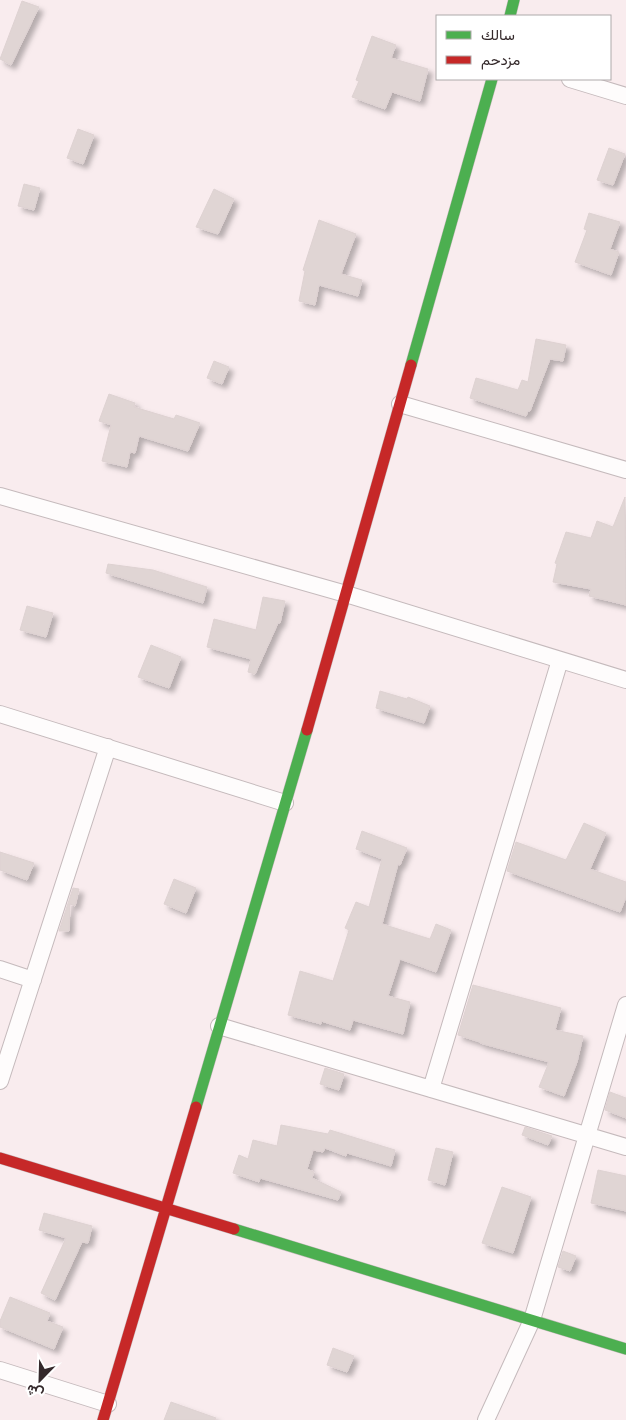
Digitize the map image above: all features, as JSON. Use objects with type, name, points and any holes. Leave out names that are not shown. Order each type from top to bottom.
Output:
[{"type":"main road","points":[[510,15],[514,0]]},
{"type":"main road","points":[[103,1420],[346,594],[492,80]]},
{"type":"main road","points":[[0,1158],[626,1348]]},
{"type":"street","points":[[573,80],[626,96]]},
{"type":"street","points":[[400,404],[626,470]]},
{"type":"street","points":[[0,496],[346,594],[626,680]]},
{"type":"street","points":[[431,1090],[560,660]]},
{"type":"street","points":[[0,714],[108,746],[285,803]]},
{"type":"street","points":[[0,1082],[108,746]]},
{"type":"street","points":[[0,969],[33,980]]},
{"type":"street","points":[[486,1420],[532,1320],[626,1006]]},
{"type":"street","points":[[219,1026],[626,1147]]},
{"type":"street","points":[[0,1370],[108,1404]]},
{"type":"building","points":[[22,1],[39,7],[11,65],[0,59]]},
{"type":"building","points":[[372,36],[396,45],[391,58],[428,69],[420,101],[392,92],[385,109],[352,97],[359,81],[356,80]]},
{"type":"building","points":[[78,129],[94,135],[83,164],[67,158]]},
{"type":"building","points":[[609,148],[625,154],[613,185],[597,180]]},
{"type":"building","points":[[24,184],[40,188],[34,210],[18,206]]},
{"type":"building","points":[[214,189],[234,199],[218,234],[196,227]]},
{"type":"building","points":[[589,213],[620,222],[610,249],[619,252],[611,275],[575,262],[587,230],[584,229]]},
{"type":"building","points":[[319,220],[356,234],[341,274],[362,280],[358,296],[319,285],[315,305],[299,301],[305,271],[303,270]]},
{"type":"building","points":[[536,339],[566,345],[563,361],[550,359],[530,411],[528,411],[526,416],[470,398],[476,378],[518,390],[522,380],[528,382]]},
{"type":"building","points":[[214,361],[229,367],[222,384],[207,378]]},
{"type":"building","points":[[109,394],[135,403],[134,407],[174,419],[176,415],[200,423],[188,451],[139,436],[135,453],[130,452],[127,467],[102,461],[111,425],[99,421]]},
{"type":"building","points":[[625,497],[626,605],[589,596],[591,589],[553,582],[557,564],[555,563],[566,532],[591,538],[597,521],[613,527]]},
{"type":"building","points":[[108,564],[153,570],[207,587],[203,603],[106,573]]},
{"type":"building","points":[[263,597],[285,601],[280,623],[278,623],[255,674],[248,672],[251,659],[207,647],[214,619],[256,630]]},
{"type":"building","points":[[27,606],[53,613],[46,637],[20,630]]},
{"type":"building","points":[[151,645],[181,657],[169,688],[138,677]]},
{"type":"building","points":[[380,691],[407,699],[408,697],[430,706],[424,723],[376,708]]},
{"type":"building","points":[[584,823],[606,833],[590,869],[626,882],[626,897],[620,912],[507,871],[516,842],[566,860]]},
{"type":"building","points":[[362,831],[407,848],[400,865],[398,864],[382,924],[430,939],[436,924],[451,930],[436,972],[400,959],[388,996],[410,1002],[403,1034],[353,1020],[350,1030],[321,1021],[321,1024],[288,1015],[300,971],[333,981],[349,930],[345,928],[356,902],[369,907],[382,859],[356,849]]},
{"type":"building","points":[[0,852],[34,863],[27,880],[0,870]]},
{"type":"building","points":[[174,879],[196,888],[186,913],[164,904]]},
{"type":"building","points":[[73,888],[79,889],[75,906],[70,904],[69,931],[59,931]]},
{"type":"building","points":[[473,985],[561,1008],[555,1030],[583,1036],[577,1062],[564,1096],[539,1087],[549,1062],[458,1035]]},
{"type":"building","points":[[325,1068],[344,1074],[339,1090],[320,1084]]},
{"type":"building","points":[[610,1092],[626,1098],[626,1118],[605,1110]]},
{"type":"building","points":[[281,1125],[328,1134],[330,1130],[395,1150],[391,1166],[347,1153],[346,1156],[325,1148],[323,1152],[313,1150],[307,1169],[314,1172],[312,1178],[341,1192],[338,1200],[260,1178],[259,1182],[233,1173],[239,1155],[248,1159],[253,1140],[277,1146]]},
{"type":"building","points":[[525,1127],[552,1136],[548,1145],[522,1135]]},
{"type":"building","points":[[436,1148],[453,1152],[445,1185],[428,1180]]},
{"type":"building","points":[[598,1170],[626,1176],[626,1211],[591,1203]]},
{"type":"building","points":[[502,1187],[531,1197],[513,1253],[482,1243]]},
{"type":"building","points":[[44,1213],[92,1226],[88,1243],[82,1242],[55,1300],[41,1293],[66,1238],[39,1230]]},
{"type":"building","points":[[563,1251],[576,1256],[570,1271],[558,1267]]},
{"type":"building","points":[[10,1297],[50,1313],[47,1321],[63,1327],[54,1349],[0,1327],[0,1321]]},
{"type":"building","points":[[333,1348],[354,1356],[347,1372],[327,1365]]},
{"type":"building","points":[[171,1402],[216,1418],[215,1420],[164,1420]]},
{"type":"traffic: fast","points":[[510,15],[514,0]]},
{"type":"traffic: fast","points":[[411,365],[492,80]]},
{"type":"traffic: fast","points":[[196,1107],[307,730]]},
{"type":"traffic: fast","points":[[234,1229],[626,1349]]},
{"type":"traffic: jam","points":[[307,730],[411,365]]},
{"type":"traffic: jam","points":[[103,1420],[196,1107]]},
{"type":"traffic: jam","points":[[0,1158],[234,1229]]}]
